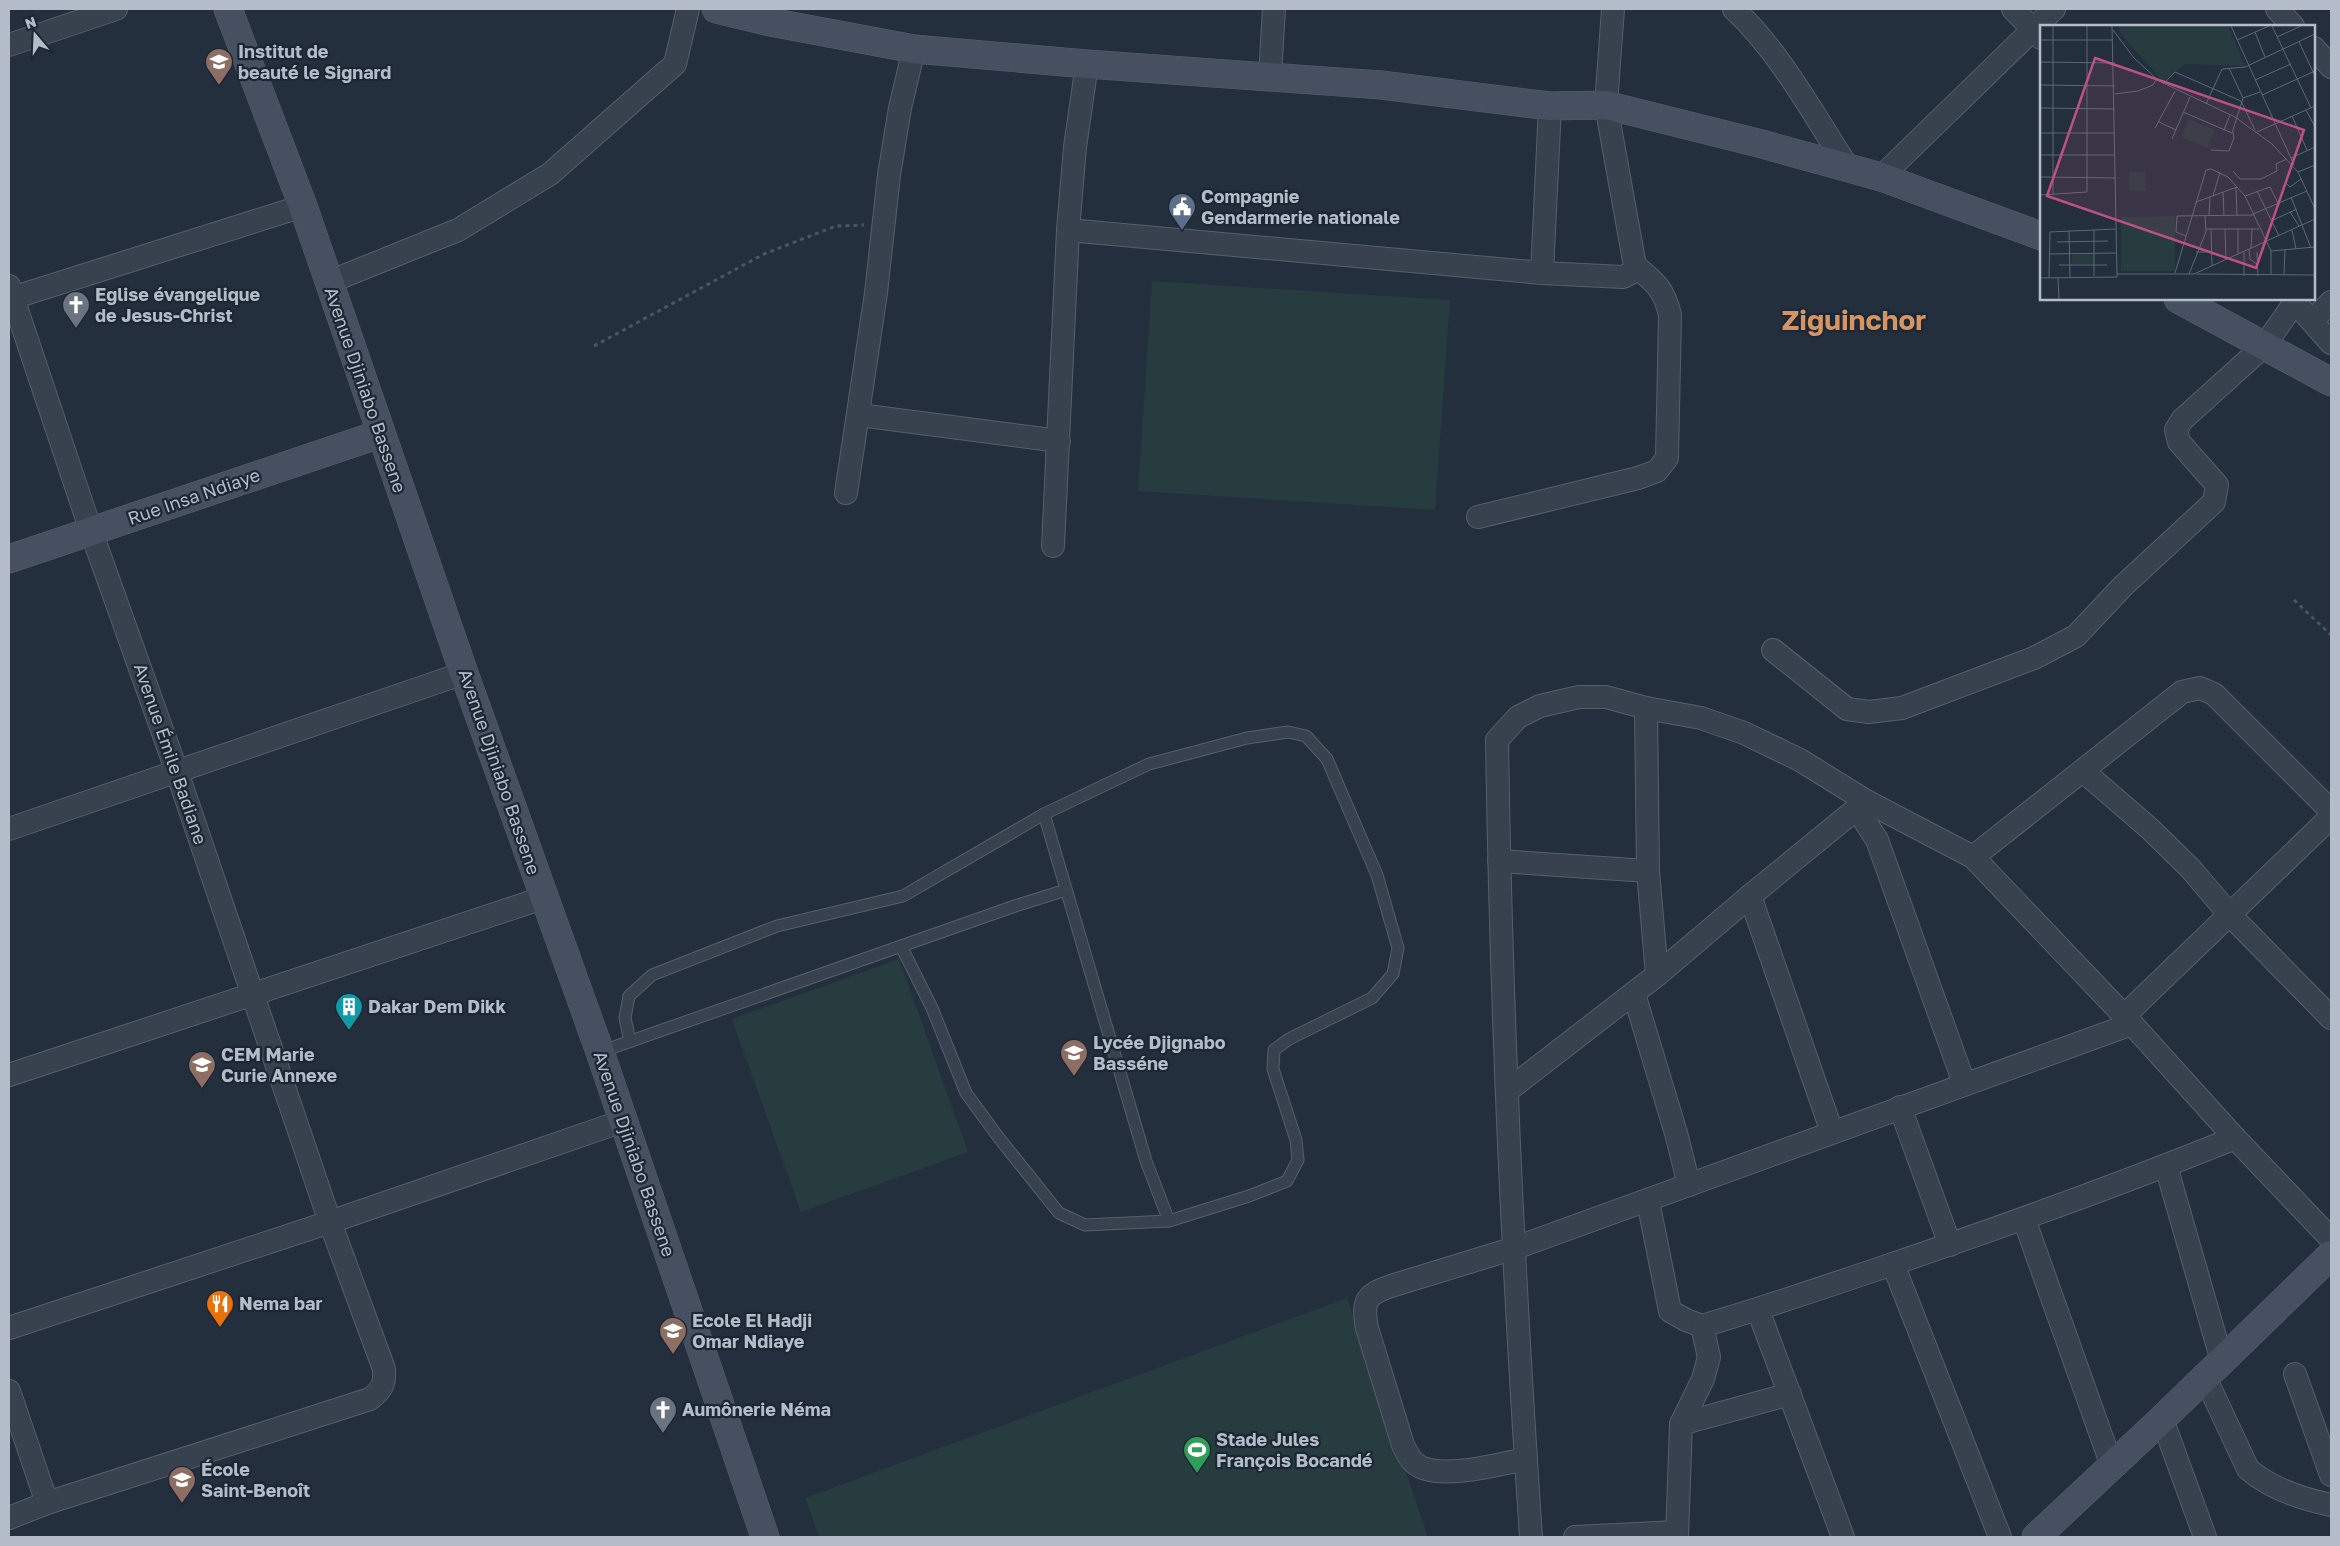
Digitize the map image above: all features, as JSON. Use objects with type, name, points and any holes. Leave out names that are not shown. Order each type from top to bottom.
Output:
[{"type":"main road","name":"Avenue Djiniabo Bassene","points":[[228,9],[303,206],[380,434],[543,898],[600,1052],[766,1537]]},
{"type":"main road","points":[[716,9],[772,16],[914,49],[1087,64],[1381,85],[1550,106],[1606,105],[1762,144],[1881,177],[2040,236]]},
{"type":"main road","points":[[2180,300],[2331,382]]},
{"type":"main road","name":"Rue Insa Ndiaye","points":[[9,559],[380,434]]},
{"type":"main road","points":[[2036,1537],[2162,1419],[2331,1255]]},
{"type":"street","points":[[9,45],[116,9]]},
{"type":"street","points":[[329,282],[458,230],[550,174],[675,64],[688,9]]},
{"type":"street","points":[[1270,76],[1274,9]]},
{"type":"street","points":[[1478,517],[1638,478],[1657,471],[1667,458],[1670,315],[1666,297],[1657,283],[1635,266],[1606,105],[1613,9]]},
{"type":"street","points":[[1734,9],[1744,18],[1788,74],[1848,168]]},
{"type":"street","points":[[1881,177],[2037,33],[2013,9]]},
{"type":"street","points":[[2043,25],[2054,9]]},
{"type":"street","points":[[2277,9],[2292,25]]},
{"type":"street","points":[[846,493],[859,415],[889,175],[900,108],[914,49]]},
{"type":"street","points":[[2315,49],[2331,67]]},
{"type":"street","points":[[1053,546],[1068,230],[1075,147],[1087,64]]},
{"type":"street","points":[[1542,273],[1550,106]]},
{"type":"street","points":[[10,294],[303,206]]},
{"type":"street","points":[[1068,230],[1542,273],[1623,277],[1630,274],[1635,266]]},
{"type":"street","name":"Avenue Émile Badiane","points":[[9,1518],[47,1503],[370,1399],[381,1391],[385,1381],[384,1370],[330,1222],[178,772],[10,294]]},
{"type":"street","points":[[1773,650],[1848,709],[1869,712],[1902,708],[2006,670],[2076,636],[2123,586],[2214,502],[2217,485],[2179,442],[2176,430],[2182,420],[2265,345],[2294,300],[2331,343]]},
{"type":"street","points":[[2313,320],[2331,302]]},
{"type":"street","points":[[859,415],[1059,441]]},
{"type":"street","points":[[9,829],[464,673]]},
{"type":"street","points":[[1973,857],[2182,692],[2200,688],[2214,694],[2331,811]]},
{"type":"street","points":[[1531,1537],[1519,1364],[1507,1091],[1497,740],[1518,717],[1540,706],[1579,697],[1606,696],[1646,708],[1701,718],[1744,733],[1800,760],[1862,805],[1973,857],[2128,1020],[2235,1138],[2331,1239]]},
{"type":"street","points":[[1646,708],[1648,872],[1657,975]]},
{"type":"street","points":[[2082,771],[2149,828],[2190,868],[2230,915],[2330,1015]]},
{"type":"street","points":[[1507,1091],[1634,994],[1862,805]]},
{"type":"street","points":[[1862,805],[1877,840],[1964,1083]]},
{"type":"street","points":[[1526,1459],[1467,1469],[1438,1471],[1422,1468],[1410,1459],[1403,1445],[1367,1328],[1364,1310],[1369,1296],[1373,1292],[1515,1248],[1648,1201],[2128,1020],[2230,915],[2331,817]]},
{"type":"street","points":[[1499,861],[1648,872]]},
{"type":"street","points":[[1750,896],[1832,1132]]},
{"type":"street","points":[[9,1075],[543,898]]},
{"type":"street","points":[[1634,994],[1676,1132],[1689,1185]]},
{"type":"street","points":[[1900,1107],[1950,1245]]},
{"type":"street","points":[[9,1328],[330,1222],[623,1121]]},
{"type":"street","points":[[1648,1201],[1670,1312],[1702,1326],[1758,1310],[2024,1219],[2235,1138]]},
{"type":"street","points":[[2166,1166],[2213,1369],[2248,1469],[2257,1477],[2304,1499],[2331,1505]]},
{"type":"street","points":[[2024,1219],[2112,1466]]},
{"type":"street","points":[[1893,1264],[2000,1537]]},
{"type":"street","points":[[1758,1310],[1790,1394],[1835,1535]]},
{"type":"street","points":[[1575,1537],[1677,1534],[1682,1424],[1703,1378],[1709,1357],[1702,1326]]},
{"type":"street","points":[[2295,1374],[2331,1475]]},
{"type":"street","points":[[9,1391],[47,1503]]},
{"type":"street","points":[[1682,1424],[1790,1394]]},
{"type":"street","points":[[2162,1419],[2204,1537]]},
{"type":"lane","points":[[630,1041],[625,1018],[629,996],[652,975],[777,926],[903,896],[1044,814],[1148,764],[1247,738],[1288,732],[1306,736],[1327,759],[1377,875],[1398,948],[1393,974],[1372,998],[1289,1039],[1274,1050],[1273,1069],[1296,1140],[1298,1160],[1287,1181],[1249,1196],[1169,1221],[1085,1226],[1059,1213],[966,1093],[932,1008],[901,946]]},
{"type":"lane","points":[[1044,814],[1146,1161],[1169,1221]]},
{"type":"lane","points":[[600,1052],[1015,906],[1066,890]]},
{"type":"path","points":[[594,346],[764,254],[796,239],[836,226],[884,226]]},
{"type":"path","points":[[2294,600],[2331,635]]},
{"type":"green space","points":[[1152,281],[1450,300],[1435,510],[1138,491]]},
{"type":"green space","points":[[899,959],[968,1152],[801,1212],[732,1019]]},
{"type":"green space","points":[[1347,1298],[1428,1537],[819,1537],[805,1498]]},
{"type":"place","name":"Institut de beauté le Signard","points":[[219,86]]},
{"type":"place","name":"Compagnie Gendarmerie nationale","points":[[1182,231]]},
{"type":"place","name":"Eglise évangelique de Jesus-Christ","points":[[76,329]]},
{"type":"place","name":"Dakar Dem Dikk","points":[[349,1031]]},
{"type":"place","name":"Lycée Djignabo Basséne","points":[[1074,1077]]},
{"type":"place","name":"CEM Marie Curie Annexe","points":[[202,1089]]},
{"type":"place","name":"Nema bar","points":[[220,1328]]},
{"type":"place","name":"Ecole El Hadji Omar Ndiaye","points":[[673,1355]]},
{"type":"place","name":"Aumônerie Néma","points":[[663,1434]]},
{"type":"place","name":"Stade Jules François Bocandé","points":[[1197,1474]]},
{"type":"place","name":"École Saint-Benoît","points":[[182,1504]]},
{"type":"district","name":"Ziguinchor","points":[[1854,320]]}]
